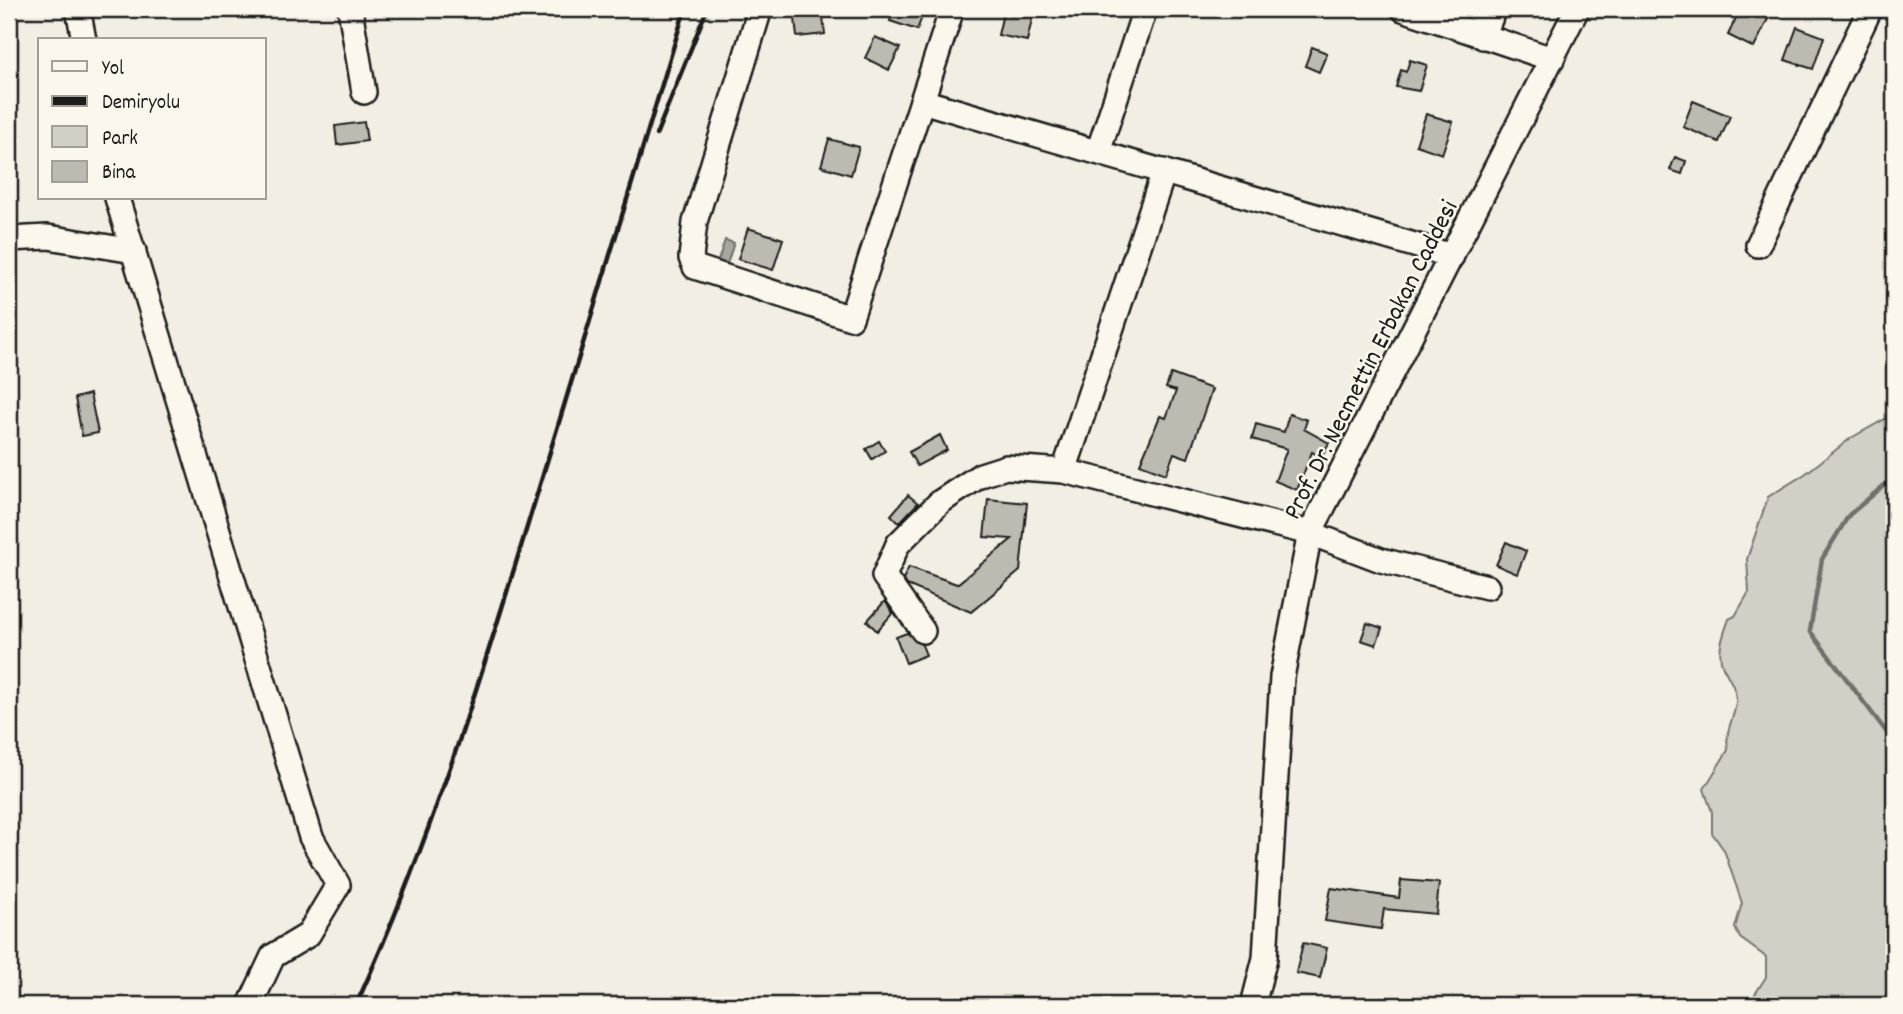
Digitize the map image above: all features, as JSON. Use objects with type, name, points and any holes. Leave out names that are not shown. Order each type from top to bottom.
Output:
[{"type":"street","points":[[78,9],[84,38]]},
{"type":"street","points":[[350,9],[364,92]]},
{"type":"street","points":[[760,9],[695,222],[691,258],[695,267],[723,278],[851,318],[952,9]]},
{"type":"street","points":[[1098,152],[1145,9]]},
{"type":"street","points":[[1403,9],[1552,59]]},
{"type":"street","points":[[1476,9],[1492,17],[1483,37]]},
{"type":"street","name":"Prof. Dr. Necmettin Erbakan Caddesi","points":[[1255,1004],[1265,958],[1282,677],[1310,533],[1577,9]]},
{"type":"street","points":[[1758,245],[1870,9]]},
{"type":"street","points":[[922,101],[1452,256]]},
{"type":"street","points":[[1064,471],[1164,172]]},
{"type":"street","points":[[118,200],[311,837],[338,885],[308,935],[273,956],[250,1005]]},
{"type":"street","points":[[9,239],[48,237],[134,251]]},
{"type":"street","points":[[923,631],[884,576],[898,544],[940,502],[981,475],[1006,467],[1064,471],[1310,533],[1381,560],[1487,587]]},
{"type":"green space","points":[[1894,414],[1894,1005],[1820,1005],[1811,1002],[1804,1005],[1748,1005],[1766,977],[1766,957],[1740,938],[1735,928],[1742,903],[1724,850],[1712,833],[1712,812],[1704,789],[1728,750],[1728,731],[1736,703],[1734,689],[1721,661],[1722,643],[1729,619],[1735,616],[1749,592],[1747,559],[1768,497],[1805,474],[1851,438]]},
{"type":"shaded area","points":[[725,240],[734,243],[726,267],[717,264]]},
{"type":"building","points":[[794,9],[822,9],[825,34],[797,37]]},
{"type":"building","points":[[894,9],[925,9],[917,30],[890,21]]},
{"type":"building","points":[[1004,9],[1034,11],[1027,41],[998,35]]},
{"type":"building","points":[[1740,9],[1748,9],[1768,19],[1754,48],[1728,35]]},
{"type":"building","points":[[1797,27],[1824,37],[1813,69],[1785,60]]},
{"type":"building","points":[[875,37],[900,48],[889,70],[865,58]]},
{"type":"building","points":[[1312,47],[1327,53],[1319,72],[1305,66]]},
{"type":"building","points":[[1410,60],[1427,65],[1419,91],[1396,87],[1401,70],[1406,72]]},
{"type":"building","points":[[1693,101],[1730,116],[1719,142],[1683,127]]},
{"type":"building","points":[[1426,114],[1453,122],[1442,154],[1416,145]]},
{"type":"building","points":[[364,122],[367,141],[337,145],[335,126]]},
{"type":"building","points":[[829,139],[859,147],[851,175],[821,166]]},
{"type":"building","points":[[1675,157],[1686,161],[1682,174],[1670,170]]},
{"type":"building","points":[[748,228],[783,239],[773,270],[738,259]]},
{"type":"building","points":[[1171,374],[1212,389],[1188,458],[1174,453],[1166,474],[1140,464],[1160,416],[1166,418],[1176,391],[1166,388]]},
{"type":"building","points":[[90,394],[98,433],[82,436],[75,398]]},
{"type":"building","points":[[1289,414],[1307,420],[1304,429],[1329,443],[1321,457],[1312,452],[1297,490],[1275,481],[1287,449],[1252,439],[1256,424],[1284,432]]},
{"type":"building","points":[[940,435],[947,450],[917,466],[909,452]]},
{"type":"building","points":[[879,441],[885,451],[872,459],[866,449]]},
{"type":"building","points":[[908,495],[918,503],[899,523],[891,515]]},
{"type":"building","points":[[988,499],[1027,503],[1020,571],[971,612],[907,585],[903,579],[909,567],[957,584],[1012,539],[984,537]]},
{"type":"building","points":[[1506,542],[1526,551],[1517,574],[1496,565]]},
{"type":"building","points":[[885,601],[893,613],[877,631],[867,621]]},
{"type":"building","points":[[1367,623],[1382,628],[1376,645],[1361,640]]},
{"type":"building","points":[[907,633],[922,645],[926,655],[906,663],[896,637]]},
{"type":"building","points":[[1401,880],[1439,883],[1436,914],[1384,909],[1381,929],[1325,921],[1331,888],[1399,898]]},
{"type":"building","points":[[1303,943],[1327,948],[1320,978],[1296,973]]},
{"type":"waterway","points":[[1894,477],[1849,515],[1822,559],[1810,631],[1894,742]]},
{"type":"railway","points":[[356,1005],[409,879],[456,751],[685,9]]},
{"type":"railway","points":[[656,135],[707,9]]}]
